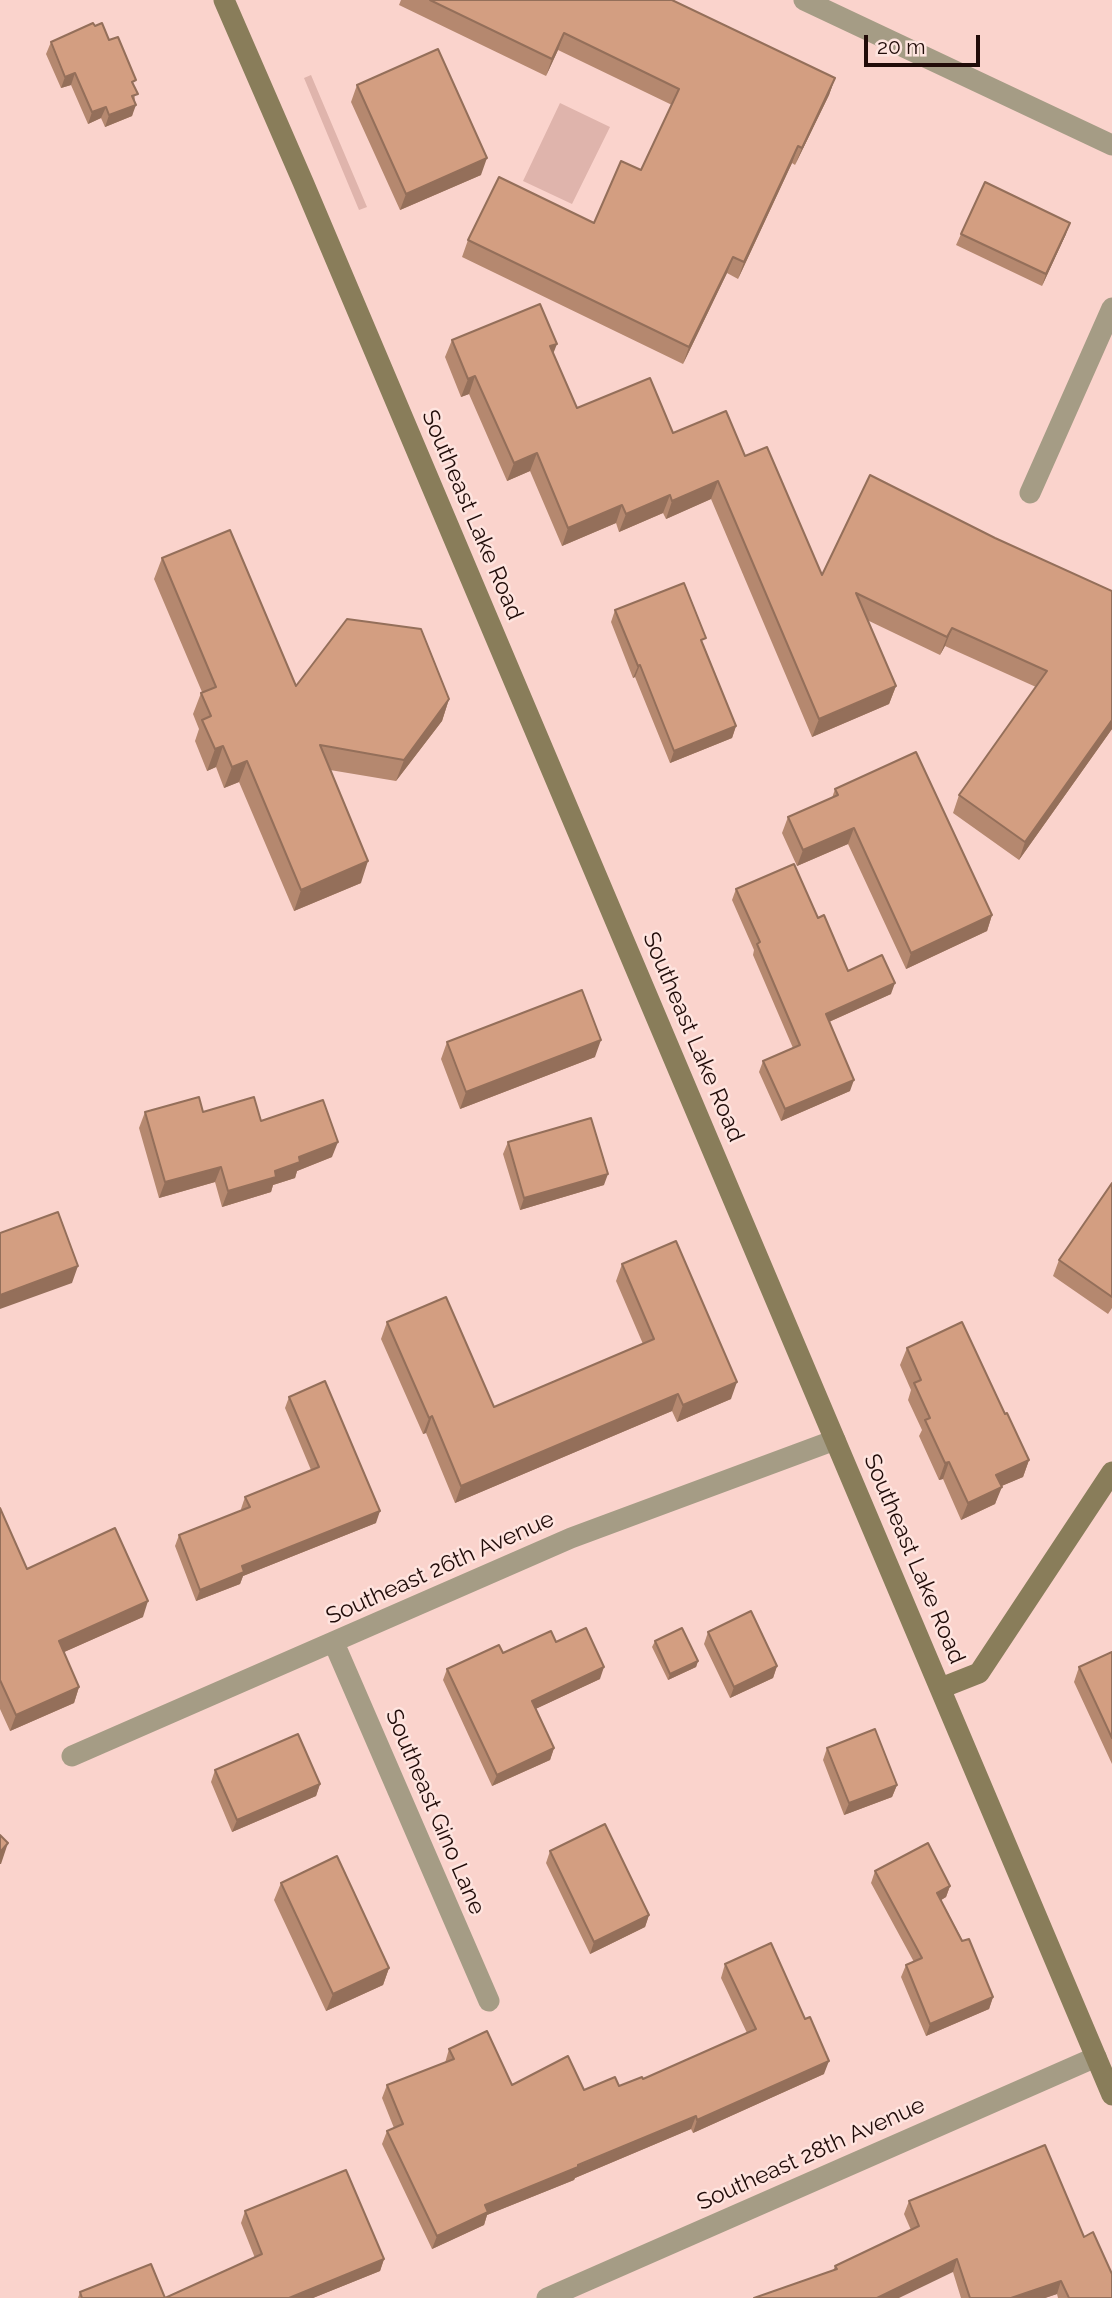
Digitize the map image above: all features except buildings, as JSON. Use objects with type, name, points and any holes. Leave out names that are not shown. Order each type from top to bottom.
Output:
[{"type":"street","name":"Southeast Lake Road","points":[[224,0],[1112,2095]]},
{"type":"street","points":[[804,0],[1112,145]]},
{"type":"street","points":[[1030,493],[1112,308]]},
{"type":"street","name":"Southeast 26th Avenue","points":[[72,1756],[571,1538],[835,1440]]},
{"type":"street","points":[[941,1688],[979,1672],[1112,1472]]},
{"type":"street","name":"Southeast Gino Lane","points":[[334,1643],[489,2001]]},
{"type":"street","name":"Southeast 28th Avenue","points":[[547,2298],[1096,2057]]},
{"type":"shaded area","points":[[311,75],[367,207],[359,210],[304,78]]},
{"type":"shaded area","points":[[560,103],[610,127],[572,204],[523,181]]}]
